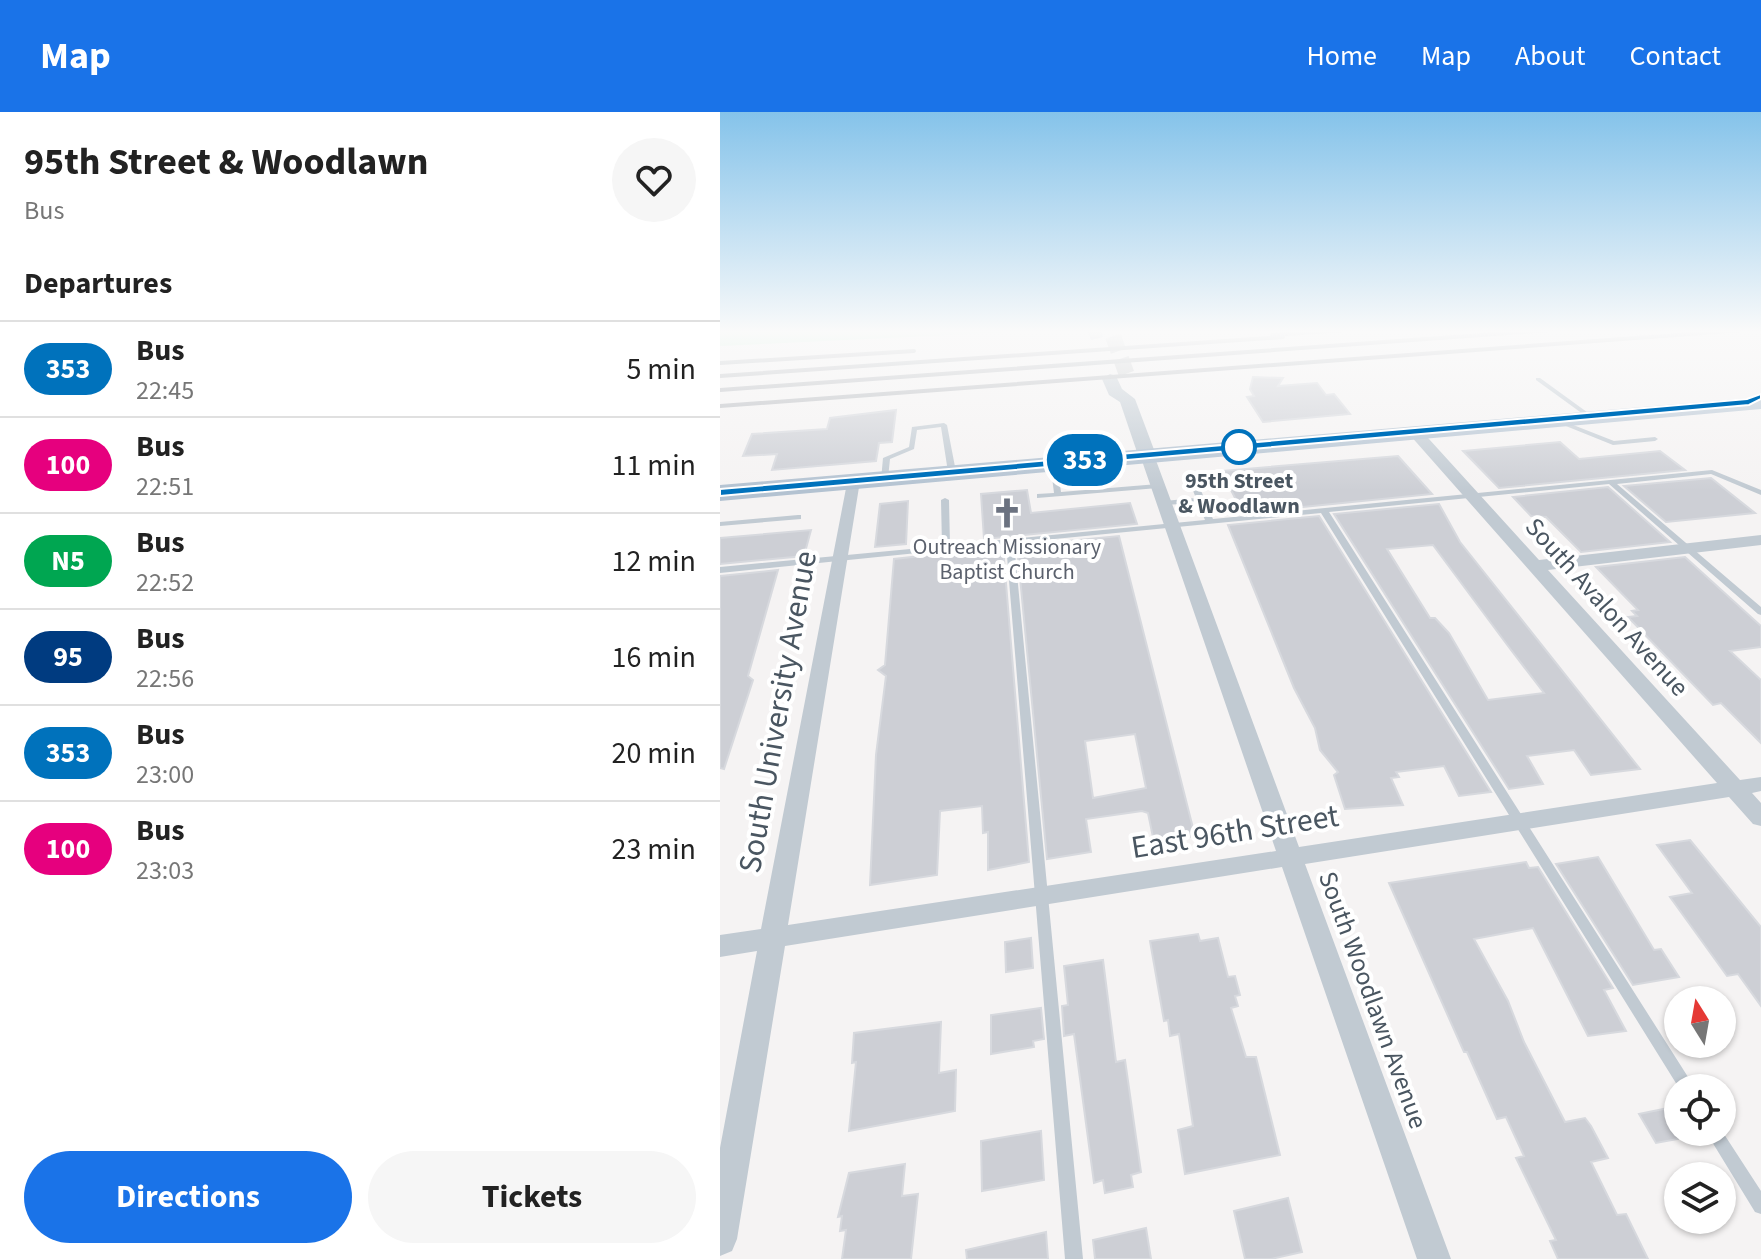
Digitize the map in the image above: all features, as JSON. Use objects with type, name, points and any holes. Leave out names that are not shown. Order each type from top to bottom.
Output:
[{"type":"main road","points":[[720,493],[1757,401]]},
{"type":"street","name":"South Woodlawn Avenue","points":[[1112,384],[1115,392],[1127,399],[1434,1259]]},
{"type":"street","name":"South Woodlawn Avenue","points":[[1127,399],[1133,391],[1130,384]]},
{"type":"street","name":"South Avalon Avenue","points":[[1414,431],[1761,818]]},
{"type":"street","name":"South University Avenue","points":[[720,1239],[853,481]]},
{"type":"street","points":[[1535,566],[1761,540]]},
{"type":"street","name":"East 96th Street","points":[[720,946],[1761,784]]},
{"type":"lane","points":[[1544,384],[1589,416]]},
{"type":"lane","points":[[1552,419],[1613,443],[1655,439]]},
{"type":"lane","points":[[884,478],[887,458],[912,448],[914,428],[929,426],[944,425],[952,472]]},
{"type":"lane","points":[[1053,463],[1058,494]]},
{"type":"lane","points":[[1040,496],[1058,494],[1164,505],[1210,522],[1712,472],[1761,493]]},
{"type":"lane","points":[[1190,474],[1210,522]]},
{"type":"lane","points":[[1611,482],[1761,612]]},
{"type":"lane","points":[[945,500],[946,548]]},
{"type":"lane","points":[[720,570],[1010,542],[1164,505],[1201,500]]},
{"type":"lane","points":[[1324,511],[1678,1074]]},
{"type":"lane","points":[[720,524],[798,517]]},
{"type":"lane","points":[[1010,542],[1074,1259]]},
{"type":"lane","points":[[1723,1146],[1761,1206]]},
{"type":"building","points":[[1251,384],[1280,384],[1278,386],[1317,384],[1326,395],[1334,394],[1350,414],[1263,422],[1247,397],[1254,396],[1250,389]]},
{"type":"building","points":[[896,410],[892,442],[879,443],[876,461],[772,470],[777,454],[743,456],[752,434],[827,429],[830,418]]},
{"type":"building","points":[[1560,442],[1579,459],[1660,451],[1685,470],[1499,488],[1463,451]]},
{"type":"building","points":[[1398,456],[1432,494],[1243,513],[1221,471]]},
{"type":"building","points":[[1711,478],[1755,513],[1666,522],[1624,486]]},
{"type":"building","points":[[1608,487],[1670,542],[1581,552],[1546,517],[1531,516],[1513,497]]},
{"type":"building","points":[[1027,490],[1031,513],[1130,503],[1137,524],[984,539],[981,494]]},
{"type":"building","points":[[908,501],[906,544],[875,547],[880,504]]},
{"type":"building","points":[[1439,504],[1460,542],[1640,769],[1591,775],[1574,750],[1527,756],[1543,784],[1509,789],[1334,514]],"holes":[[[1433,545],[1544,693],[1488,700],[1449,633],[1435,618],[1430,618],[1387,549]]]},
{"type":"building","points":[[1319,516],[1491,792],[1459,796],[1444,766],[1396,772],[1399,777],[1391,778],[1403,805],[1345,809],[1334,775],[1338,772],[1320,750],[1315,728],[1294,688],[1228,525]]},
{"type":"building","points":[[811,530],[804,556],[720,564],[720,538]]},
{"type":"building","points":[[1119,536],[1195,836],[1154,842],[1148,813],[1142,811],[1086,819],[1091,852],[1047,859],[1017,546]],"holes":[[[1135,734],[1146,788],[1093,798],[1085,741]]]},
{"type":"building","points":[[1003,547],[1029,862],[988,870],[988,832],[983,833],[982,806],[940,811],[937,875],[870,885],[876,755],[886,676],[878,670],[885,665],[894,559]]},
{"type":"building","points":[[1685,557],[1761,626],[1761,647],[1730,651],[1761,680],[1761,743],[1721,703],[1713,705],[1628,617],[1637,616],[1632,611],[1638,610],[1596,567]]},
{"type":"building","points":[[778,570],[748,676],[753,680],[724,769],[720,768],[720,576]]},
{"type":"building","points":[[1690,840],[1761,927],[1761,1006],[1738,974],[1727,976],[1670,897],[1692,893],[1657,845]]},
{"type":"building","points":[[1598,857],[1654,950],[1661,949],[1679,977],[1633,985],[1556,864]]},
{"type":"building","points":[[1526,862],[1529,868],[1538,867],[1613,988],[1604,990],[1626,1031],[1588,1036],[1533,928],[1474,939],[1508,1001],[1524,1042],[1565,1122],[1585,1118],[1591,1126],[1608,1158],[1591,1162],[1617,1215],[1626,1214],[1648,1259],[1558,1259],[1550,1241],[1556,1240],[1516,1158],[1524,1156],[1506,1117],[1497,1119],[1389,883]]},
{"type":"building","points":[[1198,934],[1200,941],[1218,938],[1228,977],[1235,976],[1240,995],[1235,996],[1238,1006],[1231,1008],[1246,1057],[1256,1057],[1280,1155],[1185,1174],[1178,1130],[1193,1126],[1179,1034],[1170,1036],[1168,1020],[1164,1021],[1150,941]]},
{"type":"building","points":[[1031,938],[1033,968],[1006,972],[1005,942]]},
{"type":"building","points":[[1103,960],[1116,1062],[1125,1060],[1141,1172],[1131,1175],[1133,1187],[1105,1193],[1103,1180],[1094,1183],[1074,1034],[1064,1036],[1062,1006],[1068,1005],[1064,966]]},
{"type":"building","points":[[1041,1008],[1044,1039],[1033,1041],[1034,1047],[991,1054],[991,1015]]},
{"type":"building","points":[[941,1022],[939,1073],[956,1070],[955,1111],[849,1131],[856,1062],[852,1063],[854,1033]]},
{"type":"building","points":[[1664,1109],[1664,1142],[1656,1143],[1639,1114]]},
{"type":"building","points":[[1041,1131],[1044,1180],[982,1191],[981,1141]]},
{"type":"building","points":[[905,1164],[902,1196],[918,1194],[911,1259],[842,1259],[846,1230],[840,1231],[842,1216],[838,1217],[849,1173]]},
{"type":"building","points":[[1288,1198],[1302,1252],[1271,1259],[1245,1259],[1234,1211]]},
{"type":"building","points":[[1146,1228],[1151,1259],[1095,1259],[1093,1240]]},
{"type":"building","points":[[1046,1232],[1048,1259],[967,1259],[966,1250]]},
{"type":"railway","points":[[720,390],[810,384]]},
{"type":"railway","points":[[720,406],[1023,384]]},
{"type":"bus line","name":"353","points":[[720,493],[1749,402],[1761,397]]},
{"type":"place","name":"95th Street & Woodlawn","points":[[1239,447]]},
{"type":"place","name":"Outreach Missionary Baptist Church","points":[[1007,513]]}]
